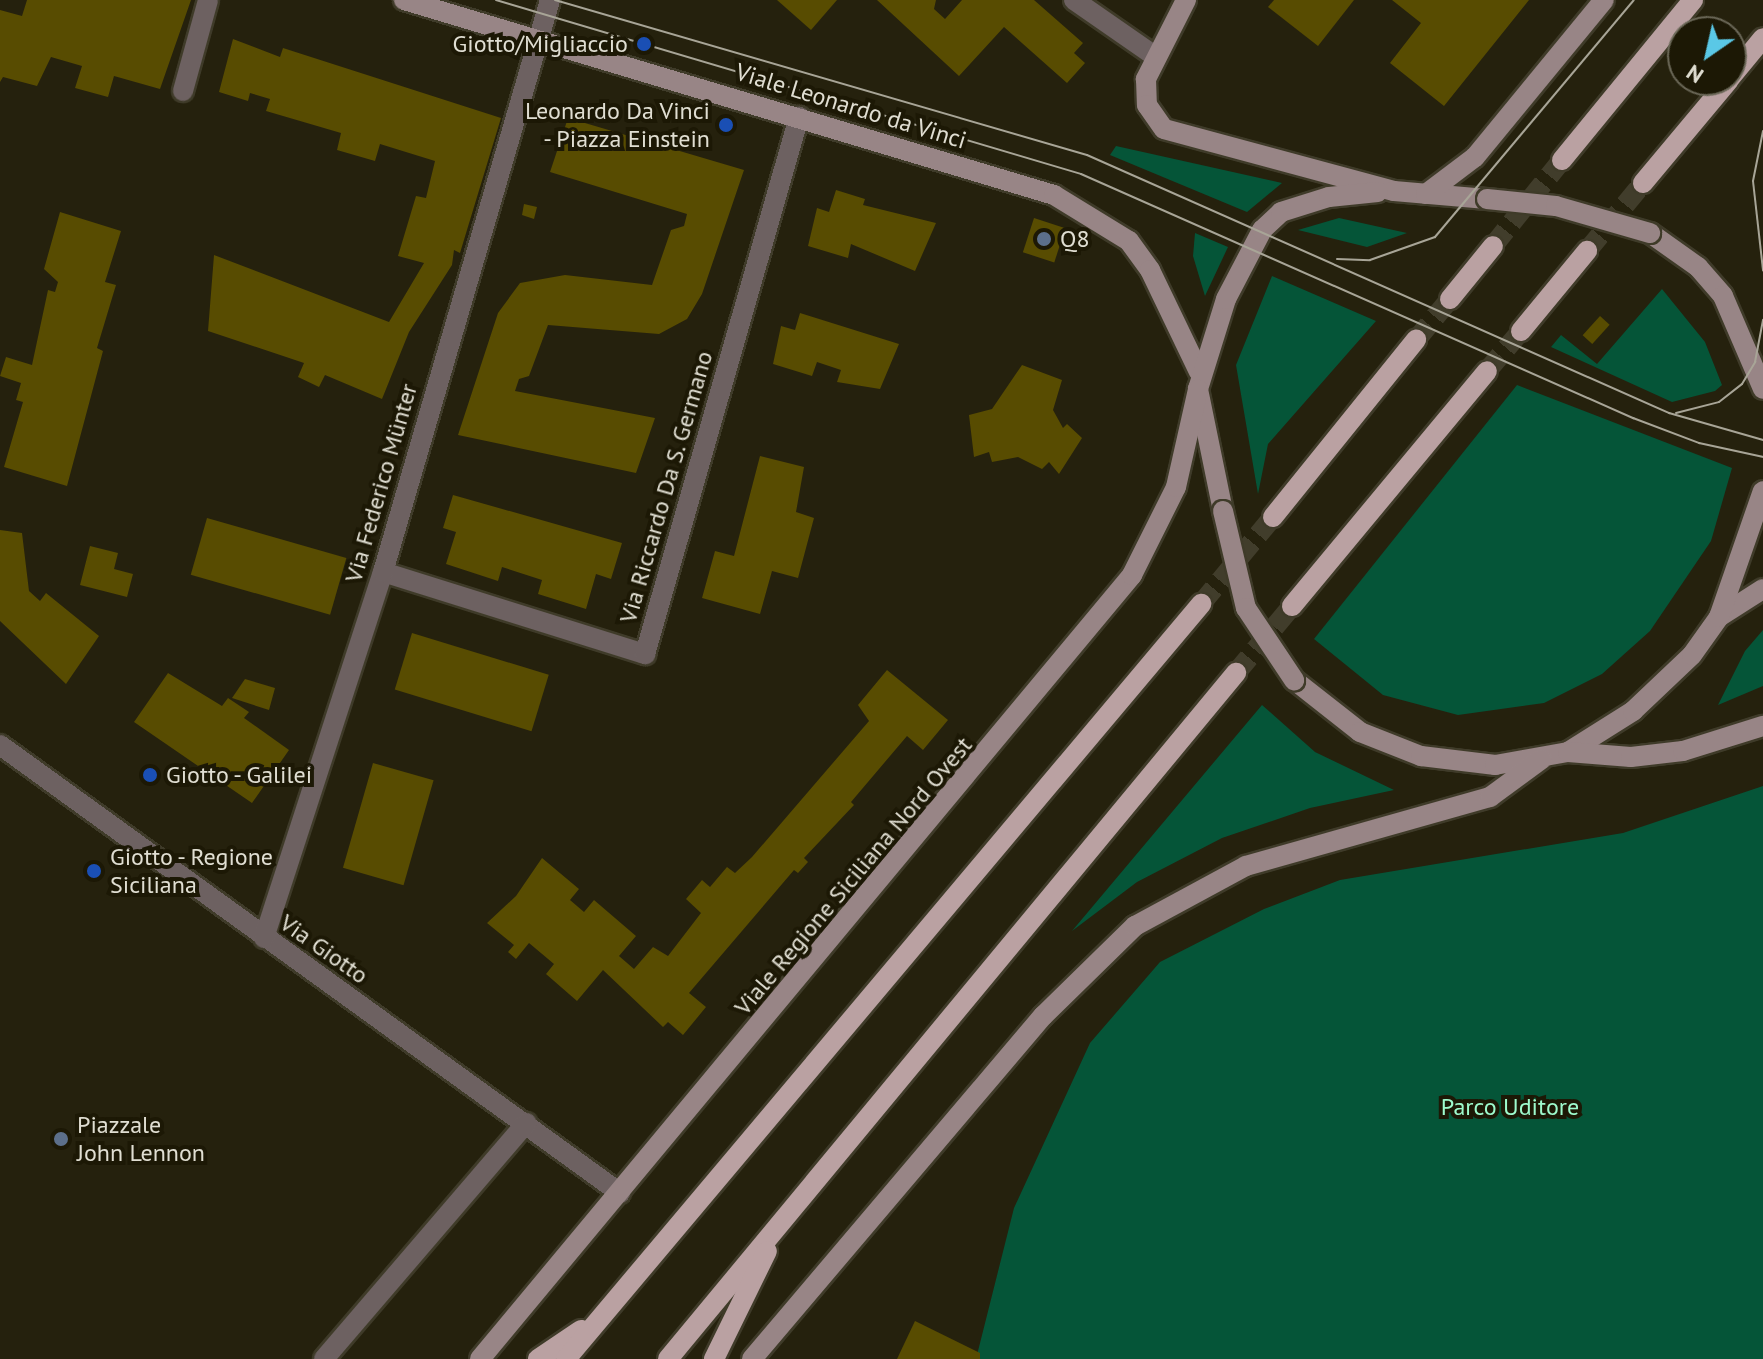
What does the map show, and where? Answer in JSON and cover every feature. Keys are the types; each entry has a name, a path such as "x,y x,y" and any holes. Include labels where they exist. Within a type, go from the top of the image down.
{"main road":[{"path":"1562,160 1693,0"},
{"path":"1747,57 1763,38"},
{"path":"1643,183 1715,96"},
{"path":"1450,299 1493,246"},
{"path":"1521,331 1587,251"},
{"path":"1273,517 1416,340"},
{"path":"1292,606 1487,371"},
{"path":"566,1359 1201,604"},
{"path":"668,1359 1236,673"},
{"path":"714,1359 782,1222"},
{"path":"538,1359 601,1316"}],"street":[{"path":"183,91 208,0"},
{"name":"Viale Leonardo da Vinci","path":"404,0 1054,195 1101,219 1150,270 1198,380 1223,511 1246,608 1294,680 1360,732 1421,756 1495,765 1542,759"},
{"name":"Via Federico Münter","path":"264,938 383,572 550,0"},
{"path":"1074,0 1156,57"},
{"path":"1186,0 1146,79 1154,118 1177,137 1394,191 1556,206 1650,233 1698,267 1723,296 1756,348 1763,389"},
{"path":"1422,196 1475,157 1604,0"},
{"name":"Via Riccardo Da S. Germano","path":"383,572 645,654 799,117"},
{"name":"Viale Regione Siciliana Nord Ovest","path":"480,1359 1132,575 1176,487 1198,380 1226,299 1272,219 1317,200 1394,191"},
{"path":"752,1359 1052,1006 1135,926 1246,866 1490,797 1542,759 1568,752 1664,686 1719,617 1749,545 1763,491"},
{"path":"1719,617 1763,589"},
{"path":"1568,752 1631,757 1683,751 1763,726"},
{"name":"Via Giotto","path":"0,745 620,1193"},
{"path":"324,1359 526,1123"}],"green space":[{"path":"1116,146 1282,183 1247,212 1110,155"},
{"path":"1339,218 1407,233 1367,247 1298,230"},
{"path":"1195,233 1228,247 1205,296 1193,256"},
{"path":"1272,276 1376,321 1268,444 1258,494 1236,365"},
{"path":"1662,289 1705,342 1722,385 1715,391 1672,402 1551,347 1561,335 1597,364"},
{"path":"1517,385 1732,468 1711,541 1650,631 1602,674 1544,703 1458,715 1383,695 1314,639"},
{"path":"1763,630 1763,686 1718,705 1745,651"},
{"path":"1262,705 1315,752 1394,790 1310,808 1222,838 1137,882 1072,931"},
{"name":"Parco Uditore","path":"1763,786 1763,1359 976,1359 1014,1208 1090,1043 1160,962 1264,909 1340,880 1623,833"}],"building":[{"path":"27,0 191,0 160,89 114,76 108,97 75,88 82,66 51,57 37,86 3,77 0,82 0,10 22,16"},
{"path":"777,0 837,0 811,30"},
{"path":"877,0 936,0 934,9 945,19 962,0 1034,0 1083,43 1074,53 1085,63 1067,83 1004,27 959,76"},
{"path":"1274,0 1354,0 1318,46 1268,7"},
{"path":"1392,0 1529,0 1444,106 1390,63 1421,23"},
{"path":"233,39 280,57 283,48 501,118 460,253 454,250 452,265 409,332 382,399 325,375 319,387 298,377 304,363 208,331 214,255 389,322 424,263 398,256 416,196 426,198 435,161 380,144 375,161 337,150 341,133 266,111 270,99 250,93 248,101 219,92"},
{"path":"568,118 744,170 702,294 687,319 659,334 548,325 529,376 519,379 515,391 655,418 636,473 458,435 498,313 520,283 565,275 652,285 671,230 684,226 687,214 550,172"},
{"path":"836,190 865,199 863,205 936,223 915,271 851,244 848,258 808,246 817,208 829,212"},
{"path":"524,204 537,207 534,219 522,215"},
{"path":"60,212 121,231 105,282 116,285 97,348 103,351 67,486 4,467 23,402 16,400 21,383 0,376 6,357 32,365 48,290 55,292 58,282 44,269"},
{"path":"1034,218 1065,228 1054,262 1023,252"},
{"path":"800,313 899,344 880,389 837,382 841,370 817,362 812,376 773,364 781,326 795,330"},
{"path":"1600,316 1610,325 1592,344 1583,335"},
{"path":"1022,365 1062,380 1053,410 1063,428 1067,424 1082,438 1059,474 1049,462 1042,469 1018,457 992,462 989,452 974,457 969,415 992,409"},
{"path":"760,456 804,467 796,512 814,518 798,578 772,571 760,614 702,598 715,551 734,556"},
{"path":"453,495 622,543 611,579 596,574 586,609 538,594 542,580 502,567 498,581 446,564 456,532 443,528"},
{"path":"207,518 346,558 330,615 191,575"},
{"path":"0,530 22,533 29,591 40,601 46,593 99,636 66,684 0,621"},
{"path":"90,546 118,553 114,569 133,574 127,597 80,585"},
{"path":"412,633 549,675 532,731 395,689"},
{"path":"887,670 948,720 923,750 907,736 851,802 854,805 804,858 808,862 798,873 794,870 689,993 706,1007 683,1035 668,1022 663,1027 603,970 577,1001 546,974 554,964 529,943 516,959 508,952 514,945 487,923 516,896 542,858 579,889 570,900 584,912 594,900 636,936 619,956 634,969 653,947 668,956 701,913 686,899 702,880 710,887 727,867 735,873 752,857 869,721 858,705"},
{"path":"168,673 222,706 228,698 249,712 244,718 289,750 252,803 134,722"},
{"path":"245,679 275,688 269,710 232,698"},
{"path":"373,763 434,780 404,885 343,868"},
{"path":"915,1321 980,1353 980,1359 897,1359"}],"tunnel":[{"path":"1493,246 1562,160"},
{"path":"1587,251 1643,183"},
{"path":"1416,340 1450,299"},
{"path":"1487,371 1521,331"},
{"path":"1201,604 1273,517"},
{"path":"1236,673 1292,606"}],"tram line":[{"path":"496,0 1081,174 1633,418 1699,443 1763,457"},
{"path":"555,0 1087,155 1669,413 1763,440"},
{"path":"1337,259 1370,260 1435,237 1634,0"},
{"path":"1763,131 1753,181 1763,270"},
{"path":"1676,413 1719,402 1742,384 1755,362 1763,320"}],"place":[{"name":"Giotto/Migliaccio","path":"644,44"},
{"name":"Leonardo Da Vinci - Piazza Einstein","path":"726,125"},
{"name":"Q8","path":"1044,239"},
{"name":"Giotto - Galilei","path":"150,775"},
{"name":"Giotto - Regione Siciliana","path":"94,871"},
{"name":"Piazzale John Lennon","path":"61,1139"}]}
